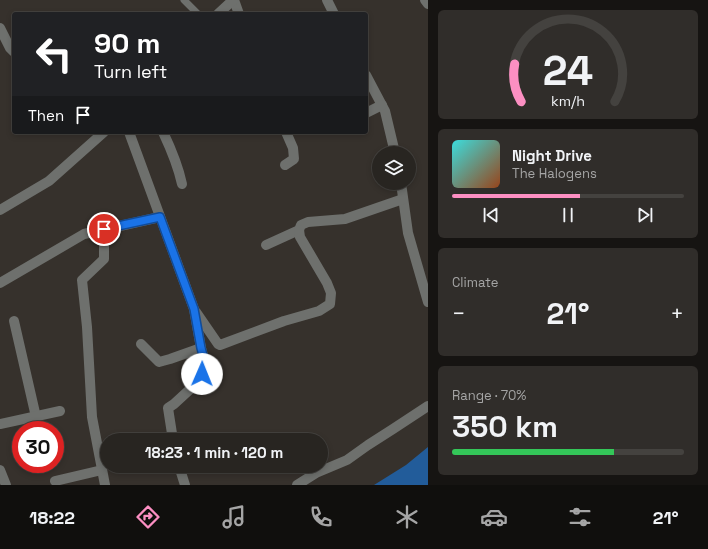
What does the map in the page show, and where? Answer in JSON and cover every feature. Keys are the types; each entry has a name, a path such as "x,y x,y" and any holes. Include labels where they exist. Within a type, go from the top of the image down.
{"street":[{"path":"220,12 234,0 238,12"},
{"path":"327,0 333,12"},
{"path":"425,0 428,4"},
{"path":"0,28 12,50"},
{"path":"368,79 382,105 393,146"},
{"path":"368,112 382,105"},
{"path":"0,210 49,181 102,134"},
{"path":"130,134 194,309 206,366 199,381 168,408 172,433"},
{"path":"164,134 174,154 182,184"},
{"path":"285,165 294,159 293,148 287,134"},
{"path":"402,190 408,233 428,302"},
{"path":"194,309 220,346 284,321 319,311 330,304 331,293 327,283 300,237 299,230 301,225 308,222 345,219 403,199"},
{"path":"0,283 84,234 160,217"},
{"path":"100,459 92,417 87,327 82,280 104,259 104,229"},
{"path":"266,245 299,230"},
{"path":"14,321 36,417"},
{"path":"141,344 159,362 201,348"},
{"path":"297,485 316,473 347,460 428,406"},
{"path":"0,424 60,411"},
{"path":"0,470 6,485"},
{"path":"55,481 100,470"},
{"path":"103,473 105,485"},
{"path":"181,473 185,485"}],"lane":[{"path":"184,0 196,12"}],"water":[{"path":"428,447 428,485 374,485 406,465"}],"route":[{"path":"104,229 160,217 194,309 206,366 202,374"}]}
